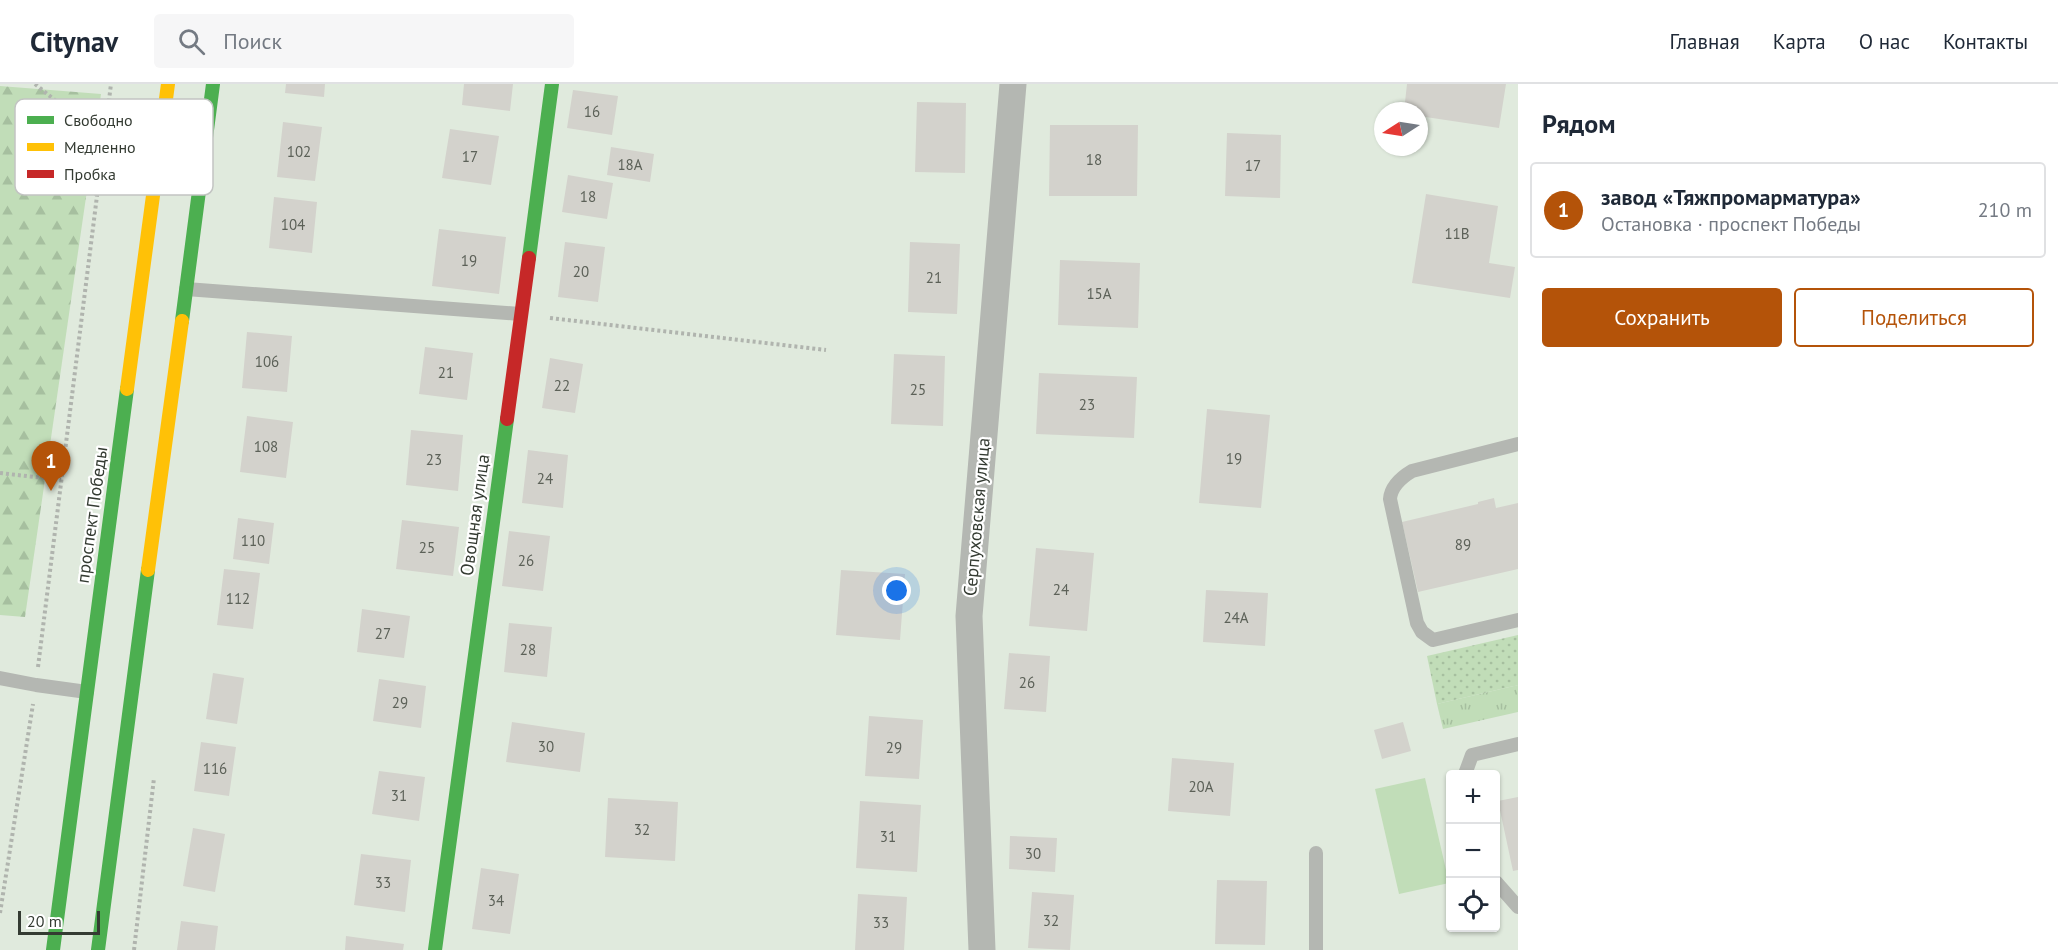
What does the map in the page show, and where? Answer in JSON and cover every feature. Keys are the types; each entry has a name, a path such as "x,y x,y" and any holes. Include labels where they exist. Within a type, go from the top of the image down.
{"main road":[{"name":"проспект Победы","path":"166,99 168,84"},
{"path":"211,99 213,84"},
{"name":"Овощная улица","path":"435,950 552,84"},
{"name":"проспект Победы","path":"53,950 153,195"},
{"path":"98,950 198,195"}],"street":[{"name":"Серпуховская улица","path":"982,950 969,616 1013,84"}],"lane":[{"path":"186,289 520,314"},
{"path":"1518,444 1412,471 1403,477 1389,499 1417,623 1422,632 1433,640 1518,620"},
{"path":"0,678 87,692"},
{"path":"1466,770 1472,755 1518,744"},
{"path":"1316,853 1316,950"},
{"path":"1500,887 1518,907"}],"path":[{"path":"35,84 54,99"},
{"path":"109,99 111,84"},
{"path":"0,913 36,685 96,197"},
{"path":"520,314 826,350"},
{"path":"0,473 61,480"}],"green space":[{"path":"0,86 101,94 100,99 15,99 15,195 86,195 25,617 0,615"},
{"path":"1518,635 1518,685 1437,704 1427,656"},
{"path":"1518,685 1518,712 1443,729 1437,704"},
{"path":"1425,778 1446,870 1446,884 1399,894 1375,789"}],"building":[{"path":"286,84 325,84 324,97 285,93"},
{"path":"464,84 513,84 510,111 462,105"},
{"path":"1407,84 1506,84 1499,128 1428,117 1428,102 1405,102"},
{"path":"573,90 618,96 612,135 567,128"},
{"path":"917,102 966,103 965,173 915,172"},
{"path":"283,122 322,127 315,181 277,177"},
{"path":"1050,125 1138,125 1137,196 1049,196"},
{"path":"450,129 499,136 491,185 442,178"},
{"path":"1227,133 1281,135 1280,198 1225,196"},
{"path":"611,147 654,154 650,182 607,175"},
{"path":"568,175 613,183 607,219 562,212"},
{"path":"1426,194 1498,206 1489,263 1515,267 1510,298 1412,283"},
{"path":"274,197 317,202 312,253 269,248"},
{"path":"439,229 506,237 499,294 432,286"},
{"path":"565,242 605,247 598,302 558,297"},
{"path":"910,242 960,244 957,314 908,312"},
{"path":"1060,260 1140,263 1138,328 1058,325"},
{"path":"247,332 292,336 287,392 242,388"},
{"path":"425,347 473,353 467,400 419,394"},
{"path":"894,354 945,356 943,426 891,424"},
{"path":"550,358 583,364 575,413 542,408"},
{"path":"1039,373 1137,377 1134,438 1036,434"},
{"path":"1207,409 1270,415 1261,508 1199,503"},
{"path":"247,416 293,422 286,478 240,472"},
{"path":"411,430 463,435 458,491 406,485"},
{"path":"528,450 568,455 563,508 522,503"},
{"path":"1494,498 1496,508 1518,503 1518,569 1418,592 1402,522"},
{"path":"238,518 274,523 269,564 233,559"},
{"path":"402,520 459,527 453,576 396,569"},
{"path":"509,531 550,536 543,591 502,586"},
{"path":"1036,548 1094,553 1087,631 1029,626"},
{"path":"224,569 260,573 253,629 217,625"},
{"path":"841,570 905,574 900,640 836,635"},
{"path":"1206,590 1268,593 1265,646 1203,642"},
{"path":"362,609 410,616 404,658 357,652"},
{"path":"509,623 552,627 547,677 504,672"},
{"path":"1009,653 1050,656 1046,712 1004,709"},
{"path":"213,673 244,678 237,724 206,719"},
{"path":"379,679 426,686 421,728 373,721"},
{"path":"869,716 923,720 919,779 865,776"},
{"path":"512,722 585,733 580,772 506,762"},
{"path":"1403,722 1411,751 1382,759 1374,730"},
{"path":"201,742 236,747 229,796 194,791"},
{"path":"1172,758 1234,763 1230,816 1168,811"},
{"path":"379,771 425,777 419,821 372,814"},
{"path":"1518,797 1518,870 1513,871 1500,801"},
{"path":"608,798 678,802 675,861 605,857"},
{"path":"860,801 921,805 917,872 856,868"},
{"path":"193,828 225,834 215,892 183,886"},
{"path":"1010,836 1057,838 1055,872 1009,869"},
{"path":"361,854 411,860 405,912 354,905"},
{"path":"481,868 519,874 510,934 472,929"},
{"path":"1217,880 1267,881 1265,945 1215,944"},
{"path":"1032,892 1074,895 1070,950 1028,948"},
{"path":"858,894 907,897 904,950 855,950"},
{"path":"181,921 218,926 215,950 177,950"},
{"path":"346,936 404,944 403,950 345,950"}],"traffic: fast":[{"path":"211,99 213,84"},
{"path":"529,258 552,84"},
{"path":"182,321 198,195"},
{"path":"53,950 127,389"},
{"path":"435,950 507,419"},
{"path":"98,950 148,570"}],"traffic: slow":[{"path":"166,99 168,84"},
{"path":"127,389 153,195"},
{"path":"148,570 182,321"}],"traffic: jam":[{"path":"507,419 529,258"}],"place":[{"name":"завод «Тяжпромарматура»","path":"51,491"}]}
